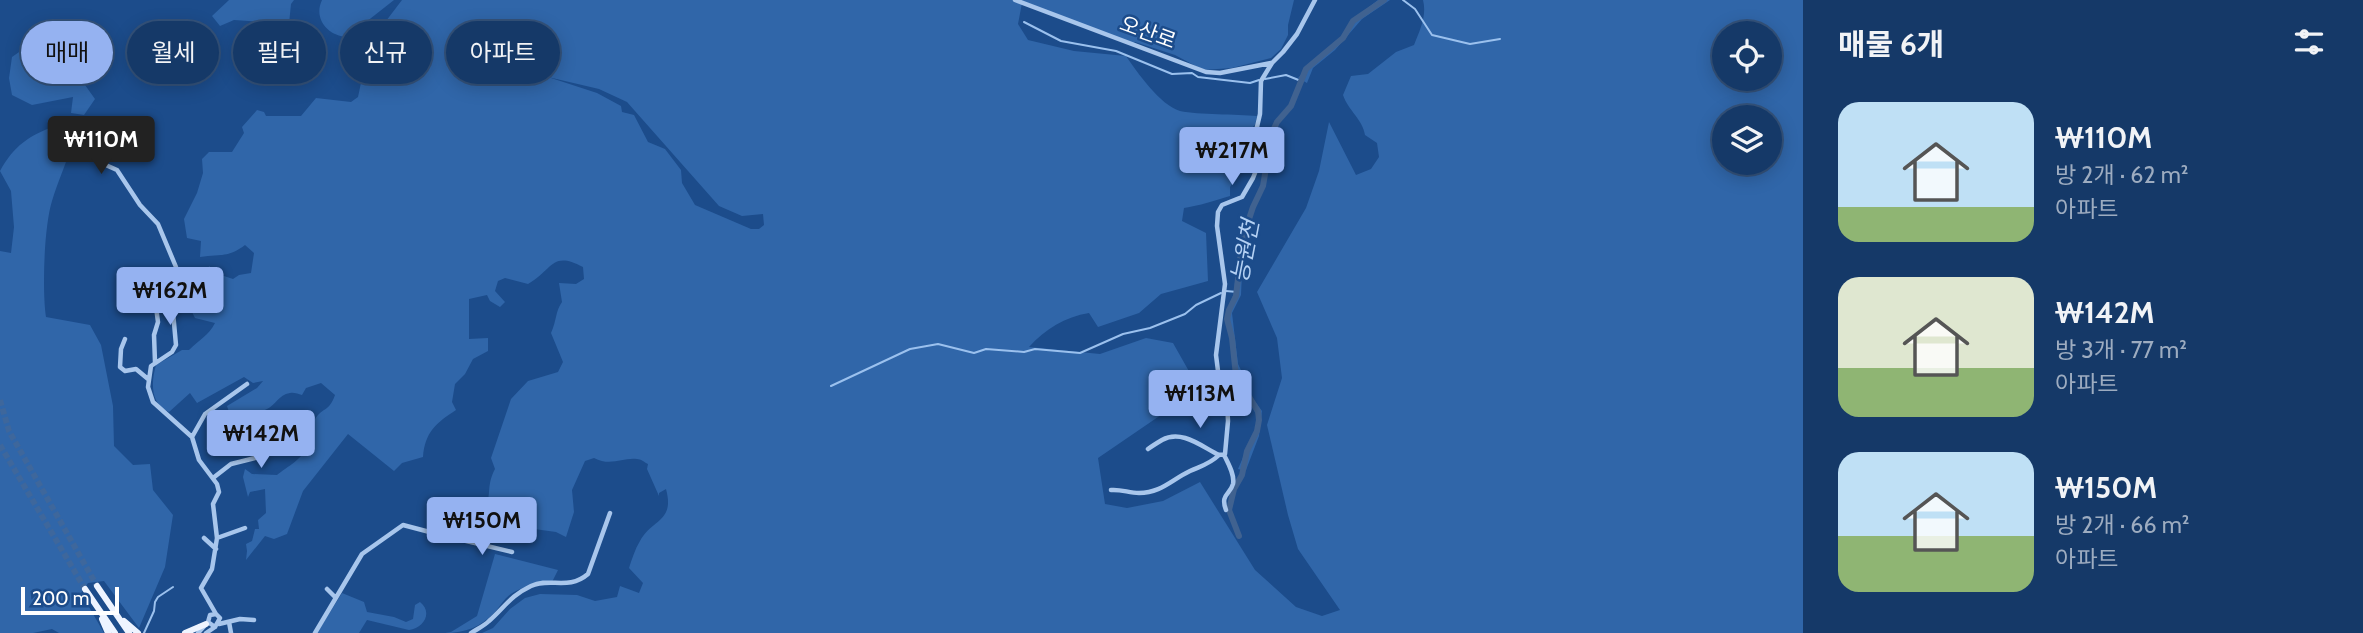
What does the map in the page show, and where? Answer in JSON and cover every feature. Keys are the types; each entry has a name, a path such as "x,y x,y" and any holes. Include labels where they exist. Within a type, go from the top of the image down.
{"main road":[{"path":"97,586 129,633"},
{"path":"85,589 115,633"},
{"path":"96,605 107,633"},
{"path":"111,607 138,633"},
{"path":"185,633 207,623"}],"street":[{"name":"오산로","path":"1015,0 1206,72 1220,73 1272,63"},
{"path":"1226,510 1226,493 1233,485 1233,479 1222,455 1228,408 1219,379 1216,355 1225,284 1217,218 1222,205 1242,197 1257,169 1253,144 1260,114 1262,79 1297,34 1315,0"},
{"path":"81,138 85,148 99,162 117,170 140,205 161,229 176,268 172,301 176,345 172,352 151,366 148,387 153,402 192,437 199,460 213,478 219,492 213,504 217,538 212,569 201,588 220,618 217,625"},
{"path":"154,292 158,321 154,335 155,363"},
{"path":"125,339 121,349 120,367 125,371 136,369 149,380"},
{"path":"192,437 205,415 247,384"},
{"path":"213,478 231,464 255,458 276,437 295,434"},
{"path":"1147,449 1163,439 1174,437 1190,440 1222,455"},
{"path":"1111,490 1136,493 1159,490 1188,472 1211,464 1222,455"},
{"path":"471,633 488,623 508,600 534,584 566,585 588,574 610,513"},
{"path":"315,633 362,554 399,527 410,526 441,535"},
{"path":"217,538 245,528"},
{"path":"204,538 215,549"},
{"path":"458,539 512,552"},
{"path":"327,589 335,597"},
{"path":"198,633 210,615 216,614"},
{"path":"206,633 217,625 240,619 254,620"},
{"path":"229,622 231,633"},
{"path":"207,623 217,625"}],"shaded area":[{"path":"229,0 294,0 289,21 234,20 220,26 219,21 212,16"},
{"path":"322,0 394,0 367,21 340,21 340,36 326,28 326,21 322,21 319,14"},
{"path":"402,0 1294,0 1288,35 1281,49 1271,58 1232,68 1203,70 1175,55 1135,42 1132,44 1022,3 1018,24 1028,40 1074,51 1126,56 1157,95 1172,108 1180,111 1257,116 1255,125 1238,141 1219,135 1201,144 1192,154 1194,158 1232,174 1240,173 1230,187 1230,196 1184,208 1182,221 1206,233 1208,281 1161,294 1139,313 1098,327 1089,313 1072,317 1049,329 1029,347 1100,354 1146,338 1173,343 1199,389 1098,458 1105,504 1127,508 1163,501 1200,482 1255,570 1296,607 1322,616 1340,610 1298,549 1288,515 1267,425 1282,378 1277,338 1257,292 1306,208 1319,171 1329,122 1356,175 1371,169 1379,157 1377,143 1365,135 1343,95 1351,76 1368,74 1396,52 1414,45 1421,28 1423,0 1803,0 1803,633 482,633 493,628 510,609 525,598 540,594 577,595 595,601 617,597 620,586 639,593 643,583 629,568 631,561 640,541 661,519 667,508 666,489 659,493 659,496 647,469 648,464 638,459 606,462 594,458 585,461 572,490 574,512 566,537 556,532 527,528 485,510 495,469 491,458 511,399 528,381 558,372 563,362 551,333 562,302 559,283 576,284 584,279 583,267 564,261 553,264 528,284 505,278 498,281 495,291 505,302 500,307 490,301 487,295 469,299 469,339 488,338 488,351 473,359 465,374 455,384 452,402 456,410 433,429 426,441 423,457 402,463 394,471 348,434 303,491 287,534 274,539 265,536 246,560 246,544 252,541 255,529 259,529 258,520 266,513 265,489 250,492 248,497 243,477 245,469 252,474 277,475 295,462 306,450 312,423 335,395 321,383 306,388 302,395 286,394 261,412 230,420 219,427 214,425 219,416 224,417 229,412 227,406 257,388 263,381 253,383 244,377 197,403 190,393 169,412 158,404 153,385 156,365 182,350 189,350 215,323 195,318 190,308 192,286 208,273 209,266 218,274 233,279 251,273 254,253 245,245 228,254 200,257 201,241 187,238 184,219 203,173 202,159 209,152 232,152 244,133 242,127 257,110 264,112 266,116 301,116 316,98 351,102 358,97 361,84 432,84 432,21 386,21","holes":["446,21 560,21 560,80 599,89 627,102 719,206 742,216 763,214 764,225 759,229 751,229 695,205 682,183 681,170 665,149 648,142 634,115 622,112 621,106 597,93 560,81 560,84 446,84"]},
{"path":"1378,0 1382,0 1353,20 1343,39 1353,21 1390,0 1362,19 1335,50 1313,68 1307,83 1298,78 1319,55 1342,38 1352,20"},
{"path":"21,51 21,84 84,84 95,99 84,115 71,113 73,97 32,105 12,95 9,78 12,57"},
{"path":"55,126 67,128 74,138 49,212 44,258 46,317 90,325 101,345 113,406 114,446 133,465 150,464 153,490 173,515 165,567 139,628 104,581 88,583 81,593 104,633 59,633 52,629 33,633 0,633 0,251 11,253 14,227 11,191 0,171 23,143"},
{"path":"1249,215 1252,216 1243,249 1241,295 1232,313 1241,370 1236,370 1226,320 1228,308 1234,293 1237,292 1234,291 1239,245"},
{"path":"1237,373 1262,411 1259,436 1246,470 1243,470 1243,467 1242,470 1238,469 1256,427 1256,414 1243,398 1236,377 1249,395"},
{"path":"495,554 558,570 552,582 528,586 511,594 490,617 478,625 459,632 445,633 477,616"},
{"path":"342,593 364,602 367,612 406,622 413,619 415,605 420,602 426,610 425,619 419,626 409,630 367,620 359,633 317,633"}],"waterway":[{"name":"능원천","path":"1239,536 1229,510 1259,420 1258,411 1236,376 1227,319 1236,296 1246,228 1263,186 1272,133 1277,122 1291,106 1306,69 1343,38 1353,21 1384,0"},
{"path":"1403,0 1415,9 1432,35 1470,44 1500,39"},
{"path":"1024,22 1061,41 1116,51 1172,74 1192,73 1198,77 1250,83 1259,80"},
{"path":"1265,79 1286,75 1301,81"},
{"path":"1226,291 1237,292"},
{"path":"831,386 910,349 938,344 974,353 986,349 1080,353 1123,334 1150,328 1185,314 1196,305 1221,293"},
{"path":"144,633 158,597 173,587"}],"tunnel":[{"path":"0,400 9,431 97,586"},
{"path":"0,445 85,589"}]}
